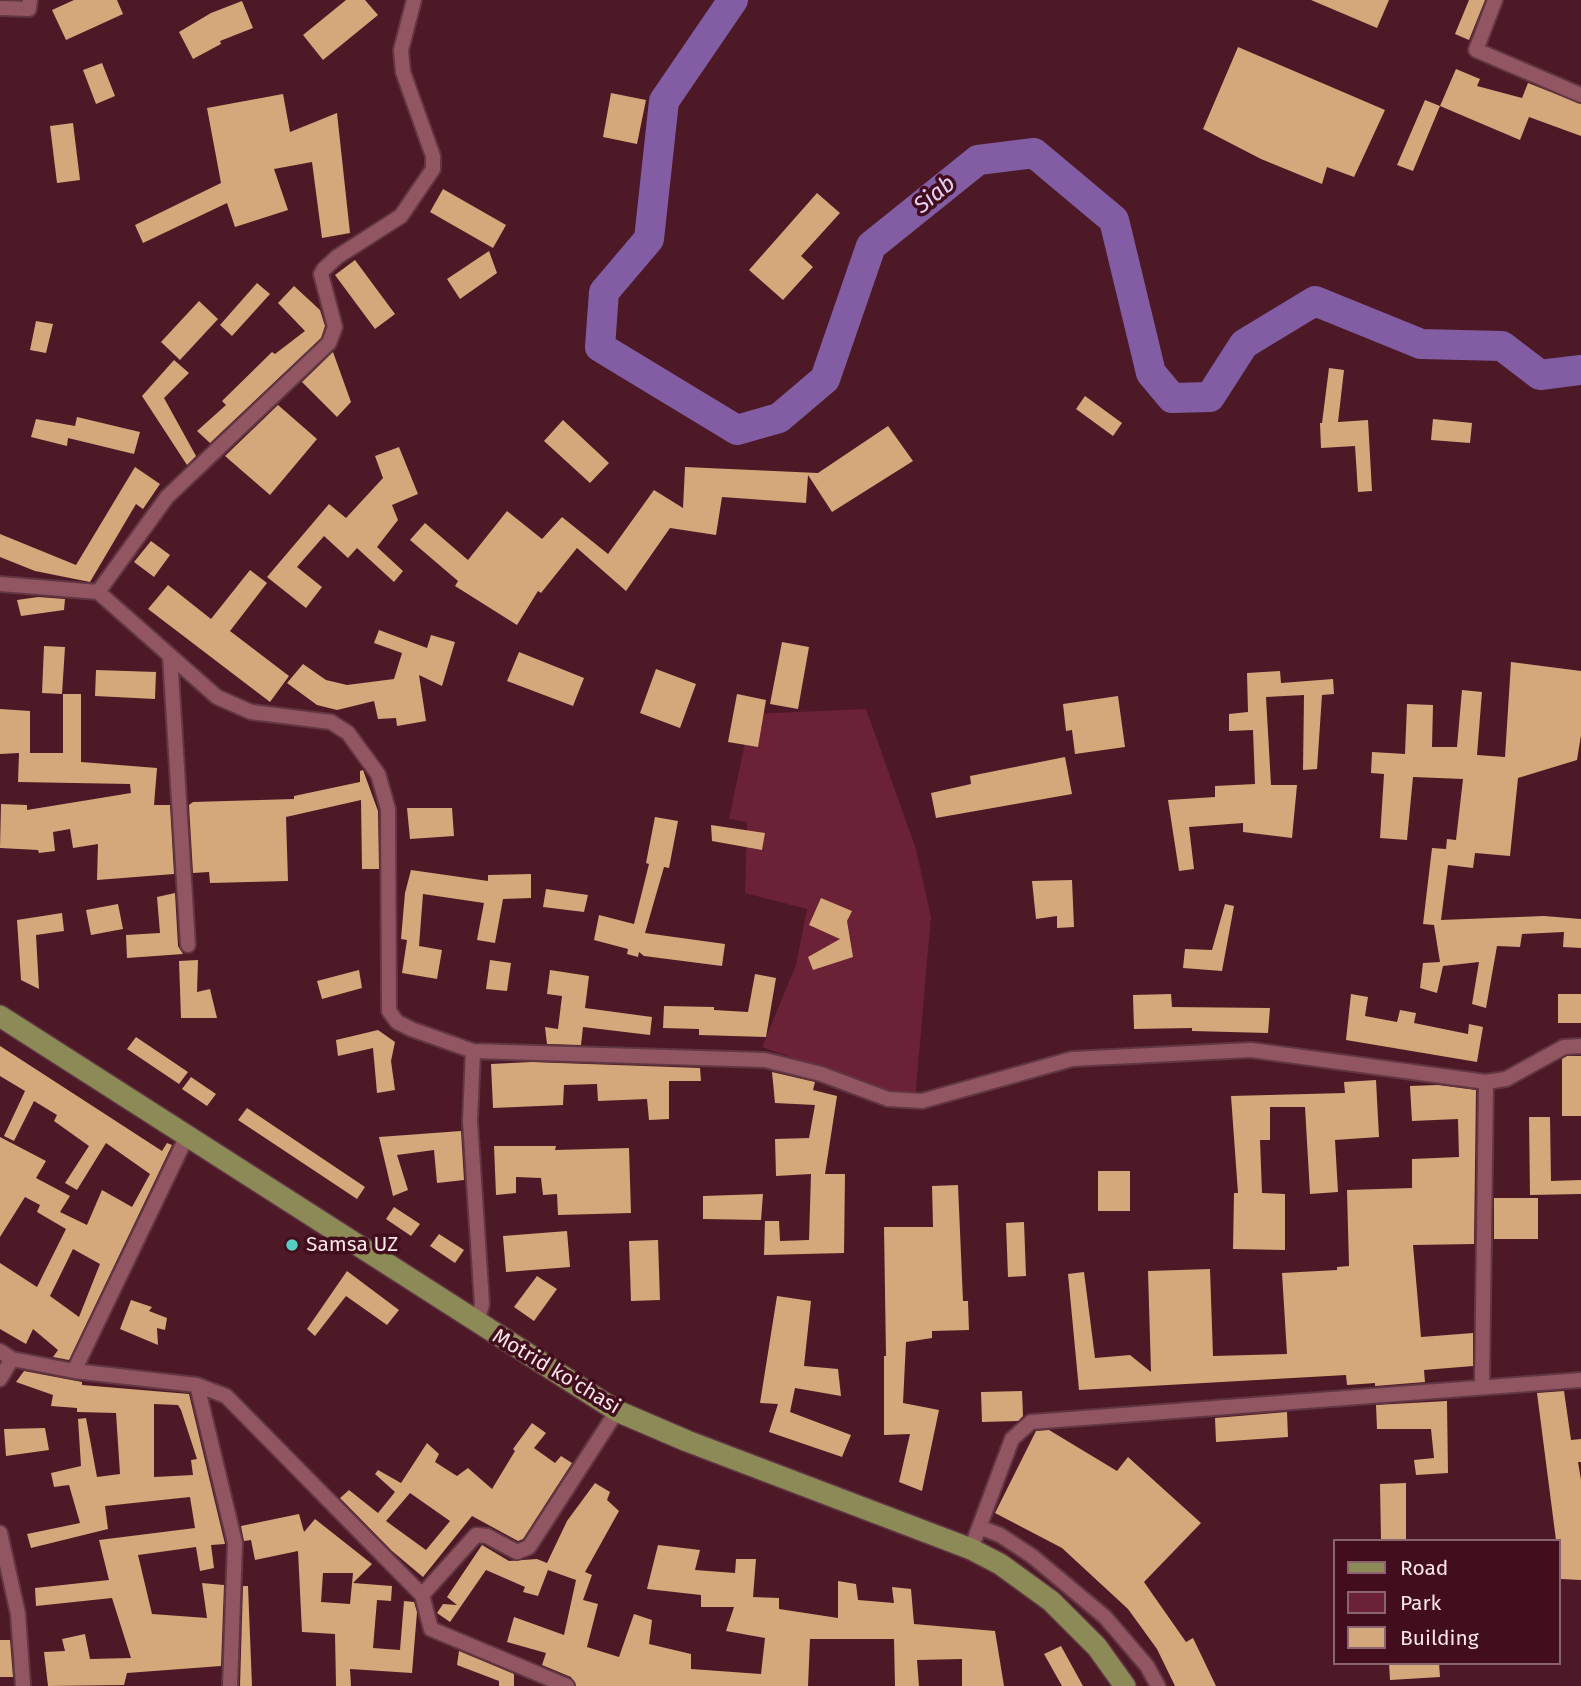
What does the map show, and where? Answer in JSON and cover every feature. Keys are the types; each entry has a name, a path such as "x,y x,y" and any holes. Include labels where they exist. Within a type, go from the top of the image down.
{"main road":[{"name":"Motrid ko'chasi","path":"0,1016 188,1134 477,1324 617,1411 687,1441 971,1549 1000,1564 1051,1601 1097,1647 1125,1686"}],"street":[{"path":"0,8 29,9 30,0"},
{"path":"98,592 167,497 329,343 335,327 321,274 337,257 401,216 433,169 433,156 403,72 401,50 414,0"},
{"path":"1495,0 1476,50 1581,95"},
{"path":"0,584 18,583 98,592 217,697 251,712 331,722 348,733 378,774 388,809 388,1011 397,1022 411,1030 473,1051 765,1060 821,1074 888,1099 922,1101 1072,1059 1251,1050 1486,1082 1506,1079 1564,1047 1581,1046"},
{"path":"170,656 188,946"},
{"path":"473,1051 470,1121 482,1304 477,1324"},
{"path":"1482,1386 1486,1082"},
{"path":"74,1371 188,1134"},
{"path":"0,1379 6,1355 74,1371 197,1385 226,1396 422,1595 431,1629 567,1686"},
{"path":"971,1549 1012,1439 1031,1422 1581,1380"},
{"path":"197,1385 235,1543 230,1686"},
{"path":"422,1595 476,1535 487,1536 517,1552 529,1547 617,1411"},
{"path":"979,1527 1000,1535 1032,1556 1105,1617 1129,1643 1158,1686"},
{"path":"0,1533 18,1614 23,1686"}],"green space":[{"path":"866,709 916,849 931,917 915,1100 762,1047 796,965 807,909 745,893 747,822 729,819 751,714"}],"building":[{"path":"74,0 117,0 123,14 66,40 52,10"},
{"path":"346,0 365,0 378,15 323,60 303,35"},
{"path":"1311,0 1389,0 1377,28"},
{"path":"1469,0 1485,0 1469,40 1455,34"},
{"path":"242,1 253,28 220,41 221,44 193,59 179,32 211,13"},
{"path":"1238,47 1385,110 1354,177 1327,167 1322,184 1261,159 1203,129"},
{"path":"102,63 115,96 96,104 83,70"},
{"path":"1456,69 1480,79 1477,86 1522,98 1528,83 1581,104 1581,136 1529,117 1520,140 1440,106"},
{"path":"611,93 646,100 637,144 603,137"},
{"path":"283,94 290,132 337,113 350,233 322,238 312,162 274,169 288,210 235,227 227,203 143,243 135,225 221,183 207,108"},
{"path":"1425,100 1440,106 1413,171 1397,165"},
{"path":"73,123 80,180 57,183 50,126"},
{"path":"443,189 506,225 493,248 430,212"},
{"path":"817,193 840,213 801,256 813,267 783,300 749,270"},
{"path":"489,251 497,273 460,299 447,279"},
{"path":"355,260 395,314 375,329 335,275"},
{"path":"257,283 270,294 232,336 220,325"},
{"path":"294,286 320,310 325,326 321,338 210,443 197,431 226,405 222,401 272,352 275,354 305,331 278,303"},
{"path":"199,301 218,319 180,360 161,342"},
{"path":"36,321 53,324 46,353 30,350"},
{"path":"333,352 351,402 337,417 302,382"},
{"path":"174,360 189,373 164,398 196,456 187,465 142,396"},
{"path":"1329,368 1344,370 1338,422 1368,420 1372,491 1358,492 1355,446 1321,448 1320,423"},
{"path":"1085,396 1122,423 1113,436 1076,409"},
{"path":"278,405 317,439 270,495 225,456"},
{"path":"77,417 140,432 134,454 68,438 67,446 31,437 36,419 75,426"},
{"path":"1433,419 1472,423 1470,443 1431,440"},
{"path":"563,420 609,463 590,483 544,441"},
{"path":"888,426 913,461 832,512 808,475 806,503 722,497 716,535 670,528 626,591 577,548 541,593 538,591 517,625 455,586 458,581 410,540 425,523 468,560 507,511 542,539 562,517 608,554 654,490 683,508 685,467 818,473"},
{"path":"399,447 418,494 392,505 398,520 377,547 403,571 394,582 357,548 348,558 324,536 297,567 322,587 306,608 267,577 329,504 346,518 383,478 375,456"},
{"path":"135,467 160,484 143,509 136,504 90,582 35,571 0,557 0,534 76,565"},
{"path":"151,541 170,555 154,577 134,562"},
{"path":"250,570 267,583 230,631 289,676 270,702 148,609 168,585 211,619"},
{"path":"38,597 65,599 64,610 21,616 17,600"},
{"path":"379,630 427,648 431,635 455,642 442,686 419,675 426,721 397,726 396,718 378,719 374,701 337,710 317,705 287,683 303,664 326,680 347,685 394,679 402,653 374,643"},
{"path":"782,642 809,647 798,709 770,704"},
{"path":"44,646 65,647 62,694 42,693"},
{"path":"519,652 584,678 573,706 507,681"},
{"path":"1511,662 1581,671 1581,735 1577,760 1518,778 1510,856 1475,853 1473,868 1448,865 1441,920 1544,916 1581,919 1581,948 1563,947 1564,932 1522,934 1520,947 1497,946 1486,1008 1472,1004 1479,962 1443,966 1437,993 1420,988 1423,963 1440,962 1434,925 1423,924 1432,848 1446,849 1447,839 1456,840 1463,779 1413,777 1407,840 1380,838 1384,774 1371,773 1372,752 1405,754 1407,704 1433,705 1432,747 1457,747 1462,690 1482,692 1477,755 1505,757"},
{"path":"656,669 696,684 680,728 640,713"},
{"path":"96,670 156,672 155,699 95,696"},
{"path":"1280,671 1281,683 1333,679 1334,694 1322,695 1317,769 1303,770 1304,695 1266,697 1271,785 1297,785 1292,838 1243,832 1243,823 1189,827 1194,869 1179,871 1168,800 1215,797 1215,786 1255,784 1253,730 1229,731 1229,714 1248,712 1247,673"},
{"path":"63,694 81,694 81,762 157,768 154,805 170,805 174,874 97,880 98,844 73,848 70,829 53,832 55,851 39,853 38,850 0,848 1,804 27,805 27,810 131,793 130,784 18,782 19,753 0,754 0,709 30,711 30,753 63,753"},
{"path":"737,694 766,700 758,747 728,742"},
{"path":"1118,696 1125,747 1075,754 1072,730 1066,731 1063,704"},
{"path":"1065,757 1072,794 936,818 931,793 971,784 970,776"},
{"path":"363,770 378,811 379,869 362,869 361,800 286,817 288,881 210,883 209,872 193,873 189,805 193,802 294,799 294,796 360,782 360,771"},
{"path":"407,808 452,808 454,836 410,839"},
{"path":"655,817 678,821 669,868 664,867 645,933 725,944 722,966 644,956 639,952 638,957 627,954 628,949 594,940 599,915 634,924 649,864 646,863"},
{"path":"711,825 765,833 762,850 712,841"},
{"path":"411,870 488,881 488,875 531,874 531,898 503,899 495,943 477,940 484,903 423,894 419,946 442,950 437,979 402,973 407,940 401,939 405,893"},
{"path":"1072,880 1074,927 1057,928 1057,916 1036,919 1032,881"},
{"path":"546,889 588,895 584,912 543,907"},
{"path":"175,893 178,946 183,954 127,958 126,935 160,933 157,897"},
{"path":"821,898 852,911 847,921 853,957 813,970 808,957 840,939 809,925"},
{"path":"118,904 123,929 91,935 86,910"},
{"path":"1225,904 1234,906 1222,971 1183,968 1185,949 1212,950"},
{"path":"62,913 64,931 36,935 39,989 21,980 17,920"},
{"path":"198,960 197,992 210,989 217,1018 181,1018 179,961"},
{"path":"490,960 511,963 507,991 486,989"},
{"path":"359,970 362,988 322,999 317,981"},
{"path":"550,970 589,976 585,1008 652,1017 650,1035 583,1027 581,1045 547,1044 545,1027 558,1029 562,996 547,994"},
{"path":"755,974 776,978 766,1037 699,1035 699,1029 663,1028 664,1006 714,1007 714,1010 748,1012"},
{"path":"1171,994 1172,1007 1270,1008 1268,1033 1192,1031 1192,1028 1134,1029 1133,995"},
{"path":"1351,994 1368,997 1365,1016 1397,1022 1400,1010 1416,1013 1414,1023 1468,1034 1469,1024 1483,1027 1477,1062 1346,1040"},
{"path":"1558,994 1581,994 1581,1023 1558,1023"},
{"path":"378,1030 395,1042 391,1061 395,1090 377,1093 373,1048 338,1056 336,1040"},
{"path":"136,1037 188,1072 179,1084 127,1049"},
{"path":"0,1046 162,1151 167,1143 172,1145 69,1360 53,1357 58,1350 33,1329 26,1344 0,1329 0,1263 37,1287 66,1229 37,1212 40,1205 25,1197 0,1237 0,1137 46,1161 36,1178 70,1196 60,1212 87,1225 102,1190 132,1207 150,1174 106,1143 77,1190 65,1183 89,1146 54,1121 57,1115 34,1101 14,1141 4,1136 25,1091 0,1076","holes":["73,1249 100,1264 79,1317 50,1296"]},
{"path":"1567,1056 1581,1056 1581,1116 1562,1116 1562,1059"},
{"path":"532,1062 700,1068 701,1081 669,1081 669,1119 649,1120 647,1099 598,1101 597,1084 564,1085 563,1105 493,1108 491,1064"},
{"path":"772,1072 815,1082 813,1090 837,1096 825,1174 845,1174 844,1253 764,1255 765,1221 779,1221 780,1241 809,1240 811,1174 776,1176 775,1139 809,1138 815,1105 775,1103"},
{"path":"191,1077 216,1094 207,1106 182,1089"},
{"path":"1376,1080 1379,1137 1335,1140 1338,1192 1310,1194 1305,1107 1270,1107 1270,1140 1260,1140 1262,1193 1285,1194 1285,1250 1233,1249 1234,1193 1238,1193 1231,1096 1345,1093 1344,1082"},
{"path":"1438,1085 1476,1090 1474,1244 1413,1245 1421,1337 1473,1333 1473,1366 1424,1370 1425,1382 1375,1386 1375,1383 1347,1385 1346,1375 1079,1390 1068,1274 1084,1272 1095,1358 1130,1355 1151,1372 1148,1271 1210,1269 1213,1356 1287,1354 1282,1273 1337,1270 1337,1267 1349,1266 1347,1190 1412,1188 1412,1159 1459,1157 1458,1119 1412,1121 1410,1086"},
{"path":"247,1108 365,1187 357,1199 238,1120"},
{"path":"1529,1117 1550,1117 1551,1181 1581,1180 1581,1194 1530,1195"},
{"path":"461,1131 464,1180 437,1183 434,1150 397,1155 408,1190 393,1196 379,1137"},
{"path":"494,1146 556,1146 555,1150 629,1148 631,1213 558,1215 557,1194 543,1195 541,1178 516,1177 516,1193 496,1195"},
{"path":"1098,1171 1130,1171 1130,1211 1098,1211"},
{"path":"958,1185 963,1301 968,1301 969,1330 932,1331 932,1338 906,1342 903,1403 939,1410 922,1491 899,1482 910,1434 884,1435 884,1227 933,1227 932,1186"},
{"path":"763,1194 761,1220 703,1219 703,1196"},
{"path":"1494,1198 1538,1198 1538,1239 1494,1239"},
{"path":"394,1207 420,1224 411,1236 386,1219"},
{"path":"1024,1222 1026,1276 1008,1277 1006,1223"},
{"path":"567,1231 570,1267 506,1272 503,1236"},
{"path":"439,1234 464,1250 455,1263 430,1246"},
{"path":"658,1240 660,1300 631,1301 629,1241"},
{"path":"347,1271 399,1310 387,1325 346,1296 315,1336 307,1329"},
{"path":"537,1276 557,1289 534,1321 514,1307"},
{"path":"777,1296 811,1301 804,1366 838,1369 841,1396 795,1388 790,1412 851,1435 842,1457 769,1432 778,1404 760,1403"},
{"path":"131,1300 152,1307 149,1311 167,1318 165,1330 157,1328 158,1345 120,1329"},
{"path":"24,1371 82,1382 82,1385 189,1394 225,1544 211,1545 214,1568 200,1571 196,1547 138,1555 152,1614 207,1618 202,1583 224,1585 221,1666 127,1673 124,1685 48,1686 44,1652 65,1651 62,1639 85,1634 90,1659 131,1658 112,1598 36,1606 35,1588 109,1580 99,1540 195,1528 190,1497 105,1506 108,1529 31,1548 27,1534 80,1523 69,1485 54,1487 51,1473 81,1466 78,1419 86,1418 97,1477 120,1474 116,1413 77,1412 77,1408 51,1406 53,1395 16,1382","holes":["154,1404 178,1405 197,1459 191,1460 193,1475 154,1477"]},
{"path":"1022,1391 1023,1416 1018,1421 982,1422 981,1392"},
{"path":"1564,1391 1571,1440 1581,1439 1581,1462 1578,1462 1581,1480 1581,1580 1561,1579 1560,1539 1556,1539 1537,1393"},
{"path":"1447,1401 1448,1473 1416,1475 1414,1460 1434,1458 1431,1429 1377,1429 1376,1405"},
{"path":"1287,1412 1288,1437 1216,1442 1215,1418"},
{"path":"532,1423 546,1433 534,1448 555,1463 561,1456 572,1463 523,1539 518,1541 472,1516 423,1577 392,1551 340,1498 349,1490 378,1513 395,1492 375,1474 378,1470 401,1483 427,1443 439,1454 435,1462 457,1476 468,1468 492,1489 515,1451 513,1449","holes":["410,1493 450,1521 426,1550 386,1521"]},
{"path":"45,1428 49,1450 6,1456 4,1429"},
{"path":"1049,1430 1117,1471 1128,1457 1201,1523 1144,1582 1186,1642 1193,1638 1216,1686 1175,1686 1157,1649 1128,1609 1062,1548 995,1513 1036,1431"},
{"path":"595,1483 610,1492 607,1500 619,1511 585,1572 592,1575 583,1600 598,1604 587,1647 619,1657 634,1614 652,1620 649,1644 691,1654 691,1669 761,1674 765,1638 726,1631 734,1607 701,1607 701,1595 647,1589 658,1545 700,1550 695,1570 735,1573 736,1559 756,1559 753,1597 779,1598 779,1609 838,1618 838,1581 856,1584 858,1600 894,1603 892,1587 911,1589 914,1624 995,1631 1004,1686 962,1686 962,1659 917,1660 919,1686 895,1686 894,1639 810,1639 808,1686 576,1686 571,1677 542,1665 546,1653 507,1642 514,1617 564,1635 576,1580 548,1570 538,1596 523,1592 525,1587 486,1570 450,1622 437,1613 443,1604 457,1605 447,1597 482,1545 509,1561 537,1559 547,1563 567,1521"},
{"path":"1406,1483 1406,1539 1381,1539 1380,1484"},
{"path":"299,1514 304,1532 315,1519 372,1564 353,1583 392,1586 391,1601 377,1600 373,1648 400,1650 404,1601 414,1602 417,1612 412,1673 350,1669 351,1686 336,1686 335,1634 302,1632 298,1551 255,1560 251,1540 244,1541 241,1526","holes":["323,1573 353,1573 350,1604 321,1602"]},
{"path":"243,1586 248,1586 252,1686 240,1686"},
{"path":"0,1640 10,1640 13,1677 0,1677"},
{"path":"1061,1646 1083,1686 1062,1686 1044,1654"},
{"path":"459,1651 514,1674 514,1686 499,1686 499,1681 457,1665"},
{"path":"1389,1665 1439,1665 1440,1677 1390,1680"}],"waterway":[{"name":"Siab","path":"733,0 664,101 649,239 604,292 600,347 737,430 779,418 825,379 871,246 978,160 1034,153 1114,220 1151,373 1172,398 1210,397 1244,344 1315,301 1421,344 1502,346 1540,375 1581,370"}],"place":[{"name":"Samsa UZ","path":"292,1245"}]}
